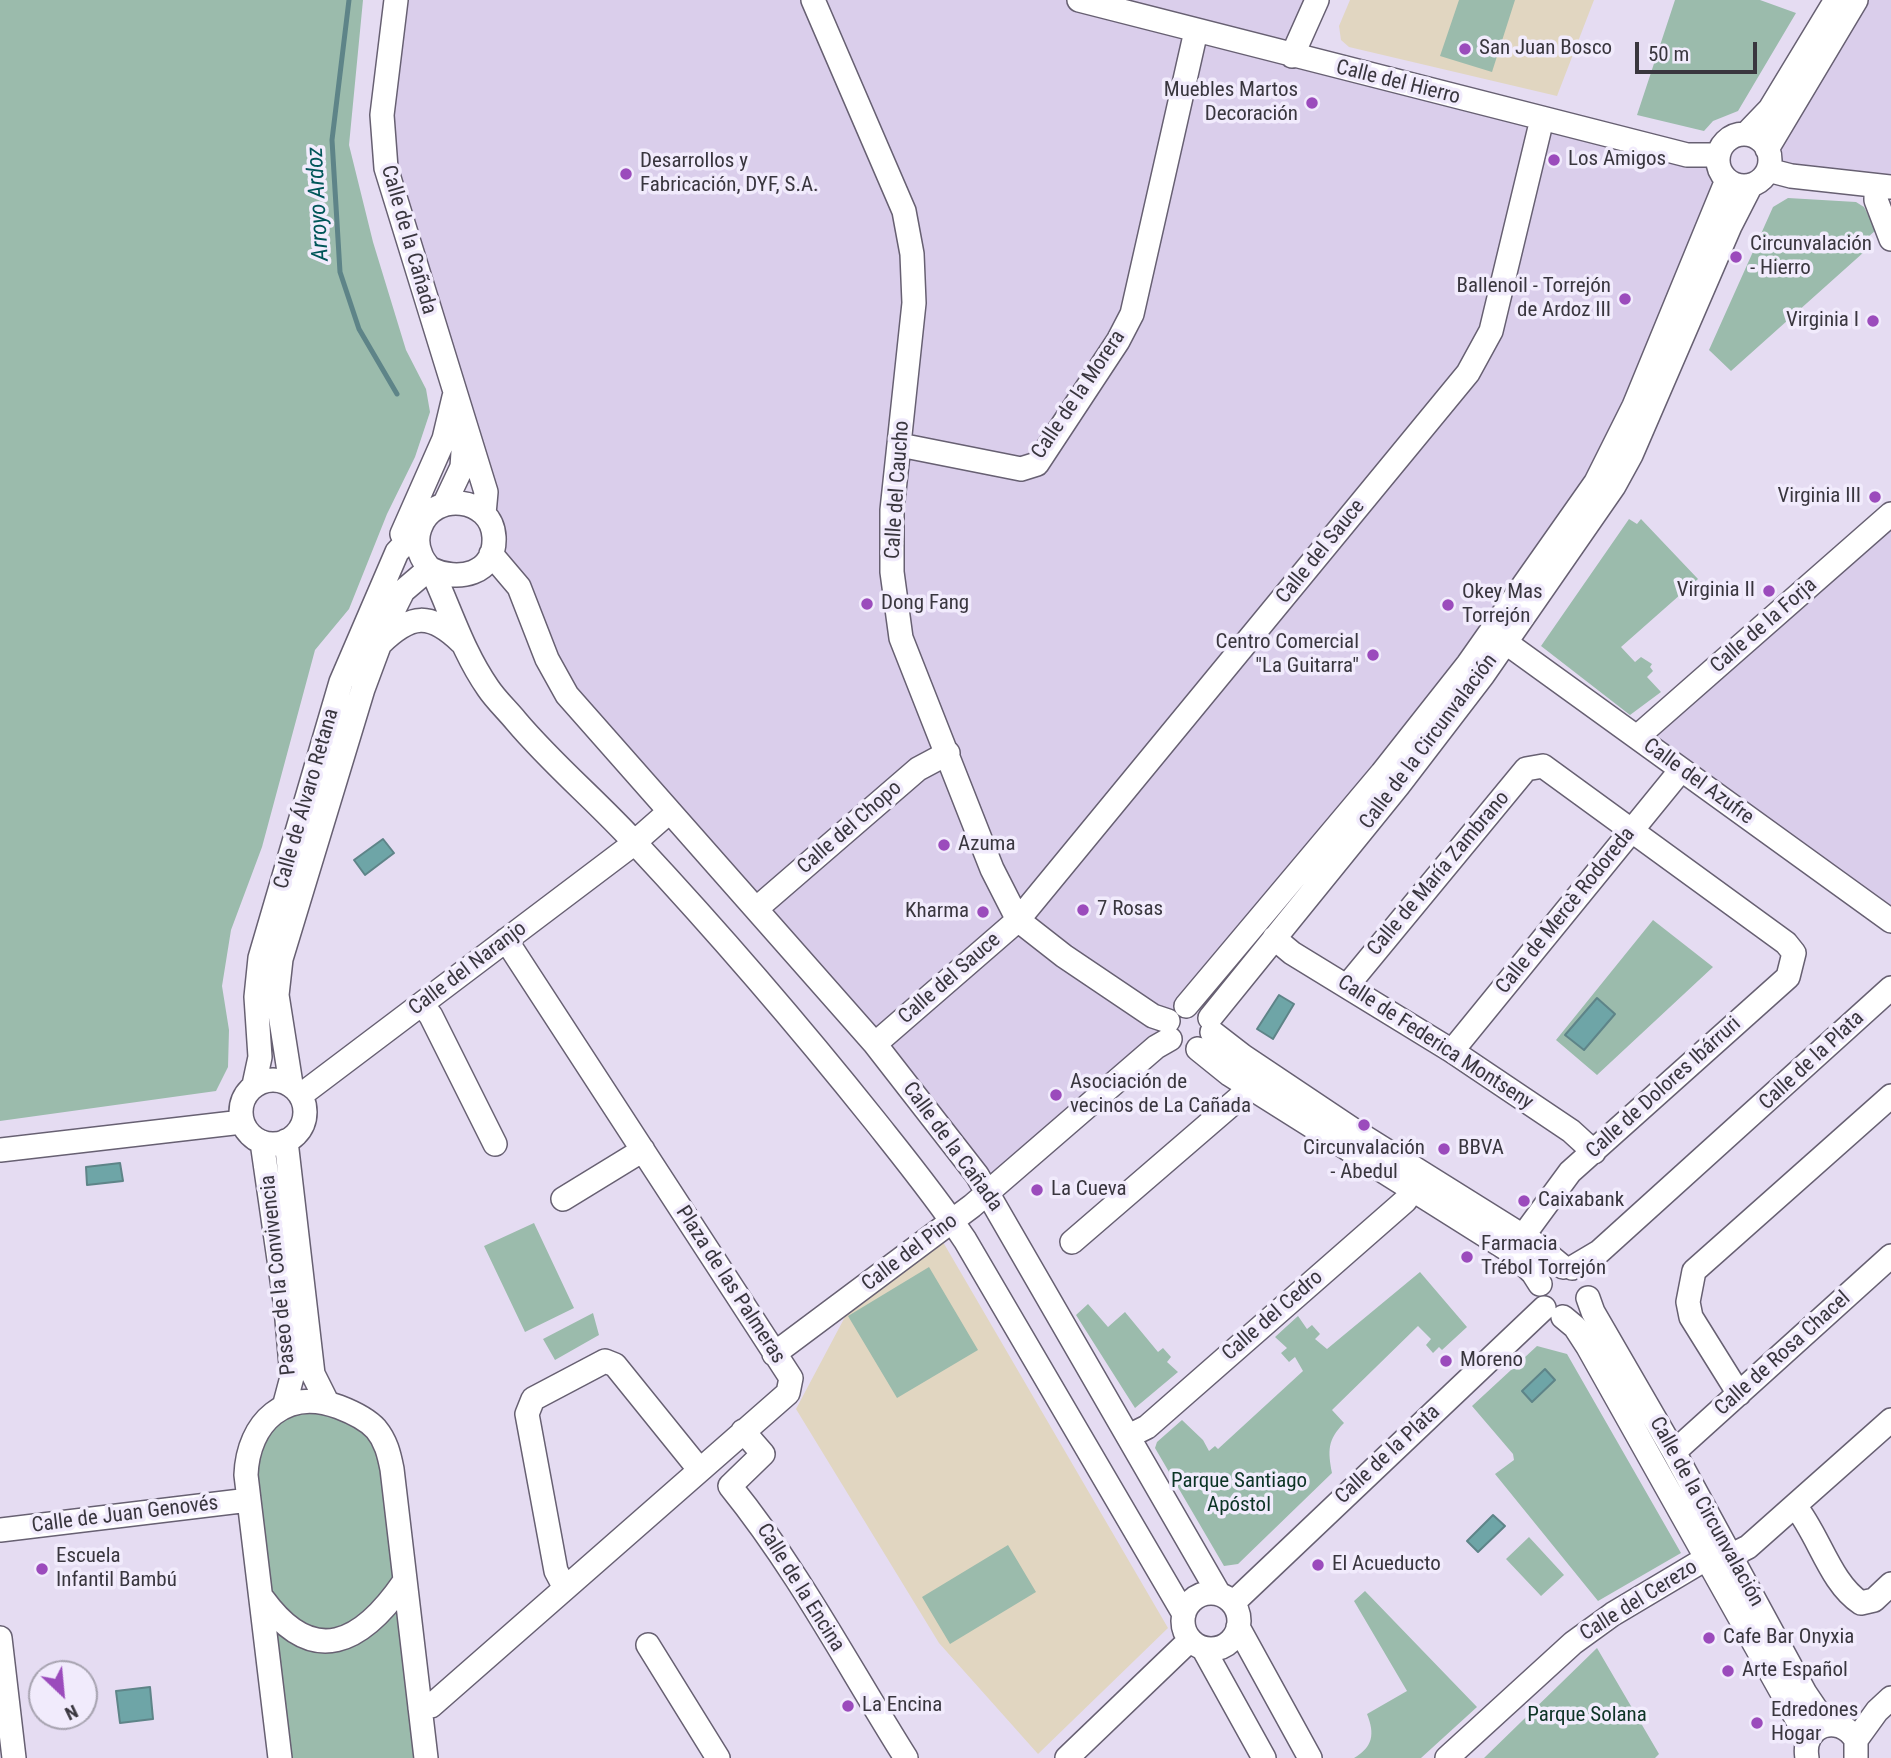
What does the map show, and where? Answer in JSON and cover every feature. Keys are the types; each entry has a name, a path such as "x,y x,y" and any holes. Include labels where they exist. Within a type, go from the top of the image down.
{"street":[{"name":"Calle de la Cañada","path":"396,0 382,115 382,143 386,168 465,427 485,503 516,568 519,587 547,659 567,695 875,1044 988,1192 1226,1599"},
{"name":"Calle del Caucho","path":"813,0 904,211 908,233 914,303 892,510 892,572 901,638 992,869 1018,920 1169,1030"},
{"path":"1292,56 1317,0"},
{"path":"1762,168 1738,185 1727,180 1719,169 1718,155 1729,139 1746,134 1770,109 1836,0"},
{"name":"Calle de la Circunvalación","path":"1206,1033 1274,938 1398,786 1505,642 1623,471 1762,168 1856,0"},
{"name":"Calle del Hierro","path":"1089,1 1292,56 1687,155 1718,155"},
{"name":"Calle de la Morera","path":"900,445 1021,470 1037,464 1118,341 1132,314 1196,31"},
{"name":"Calle del Sauce","path":"875,1044 1018,920 1468,373 1491,331 1542,119"},
{"path":"1746,134 1758,138 1762,168"},
{"path":"1762,168 1791,176 1884,187 1876,200 1891,239"},
{"name":"Calle de la Circunvalación","path":"1186,1006 1382,773 1459,675 1596,482 1634,407 1727,180"},
{"name":"Calle de la Cañada","path":"397,552 404,526 444,439 454,394"},
{"name":"Calle de la Cañada","path":"445,503 462,467 465,427"},
{"path":"445,503 485,503 494,537 491,554 482,567 466,577 447,577 430,569 421,557 418,543 424,518 445,503"},
{"name":"Calle de la Forja","path":"1637,737 1891,514"},
{"name":"Calle de Álvaro Retana","path":"254,1085 260,1057 256,997 261,958 341,682 397,552 419,530"},
{"name":"Calle de la Cañada","path":"491,554 519,587"},
{"name":"Calle de la Cañada","path":"430,569 462,643 488,688 521,727 635,842 827,1061 953,1221 1184,1614"},
{"name":"Calle de Álvaro Retana","path":"296,1089 276,995 281,960 363,689 403,591 430,569"},
{"path":"381,643 410,621 424,620 443,625 462,643"},
{"name":"Calle del Azufre","path":"1505,642 1891,921"},
{"name":"Calle del Chopo","path":"756,909 918,769 947,753"},
{"name":"Calle de María Zambrano","path":"1347,986 1526,769 1543,766 1632,831"},
{"name":"Calle de Mercè Rodoreda","path":"1452,1051 1681,770"},
{"path":"635,842 669,812"},
{"name":"Calle de Dolores Ibárruri","path":"1522,1236 1570,1172 1788,977 1794,953 1786,943 1632,831"},
{"name":"Calle del Naranjo","path":"296,1089 422,1004 635,842"},
{"name":"Calle de Federica Montseny","path":"1274,938 1292,953 1452,1051 1571,1130 1594,1152"},
{"name":"Plaza de las Palmeras","path":"420,1708 431,1706 788,1393 791,1378 506,940"},
{"name":"Calle de la Plata","path":"1568,1267 1599,1252 1891,988"},
{"path":"422,1004 495,1144"},
{"path":"1206,1033 1177,1047 1169,1030 1177,1010 1186,1006 1204,1011 1206,1033 1248,1086 1510,1251 1533,1272 1539,1284 1540,1301 1554,1313 1583,1308 1588,1298 1586,1280 1206,1033"},
{"name":"Calle del Pino","path":"775,1354 953,1221 1156,1047 1169,1030"},
{"path":"268,1080 296,1089 306,1115 302,1127 286,1141 276,1144 262,1142 247,1130 242,1122 241,1105 245,1094 254,1085 268,1080"},
{"path":"1072,1242 1239,1098 1248,1086"},
{"path":"1739,1394 1691,1317 1688,1302 1694,1271 1891,1096"},
{"path":"0,1150 242,1122"},
{"name":"Paseo de la Convivencia","path":"286,1141 313,1374 327,1402"},
{"name":"Paseo de la Convivencia","path":"262,1142 286,1308 292,1377 284,1407"},
{"path":"563,1199 643,1150"},
{"name":"Calle del Cedro","path":"1129,1436 1147,1427 1405,1201 1413,1190"},
{"name":"Calle de Rosa Chacel","path":"1674,1452 1891,1256"},
{"path":"1539,1284 1553,1269 1568,1267"},
{"name":"Calle de la Circunvalación","path":"1588,1298 1597,1320 1674,1452 1805,1693 1846,1737"},
{"name":"Calle de la Circunvalación","path":"1554,1313 1576,1327 1588,1347 1707,1558 1807,1748"},
{"name":"Calle de la Plata","path":"1226,1599 1554,1313"},
{"path":"565,1588 555,1571 527,1414 533,1399 605,1361 615,1365 699,1469"},
{"name":"Paseo de la Convivencia","path":"280,1758 249,1500 247,1452 252,1437 267,1418 284,1407 304,1401 327,1402 354,1412 375,1428 387,1447 392,1469 426,1758"},
{"path":"1730,1556 1748,1546 1891,1420"},
{"name":"Calle de la Encina","path":"743,1431 764,1454 730,1486 791,1566 850,1669 906,1758"},
{"name":"Calle de Juan Genovés","path":"0,1530 249,1500"},
{"path":"1795,1506 1806,1519 1849,1595 1861,1603 1874,1600 1891,1584"},
{"name":"Calle del Cerezo","path":"1447,1758 1573,1643 1613,1614 1707,1558"},
{"path":"263,1599 281,1624 307,1638 335,1641 363,1630 386,1608 404,1582"},
{"path":"1197,1644 1212,1649 1229,1643 1238,1627 1239,1619 1226,1599 1197,1597 1184,1614 1185,1633 1197,1644 1264,1758"},
{"path":"1238,1627 1310,1758"},
{"path":"0,1638 14,1758"},
{"path":"1067,1758 1197,1644"},
{"path":"648,1645 718,1758"},
{"path":"1807,1748 1812,1732 1846,1737 1884,1705"}],"shaded area":[{"path":"396,0 1317,0 1292,56 1718,162 1723,175 1634,406 1511,604 1171,1015 1167,1031 988,1192 567,695 491,554 382,115"},
{"name":"San Juan Bosco","path":"1350,0 1594,0 1557,96 1349,47 1341,40 1339,26"},
{"path":"1856,0 1891,0 1891,187 1768,170 1771,139"},
{"path":"1891,514 1891,921 1637,737"},
{"path":"383,839 394,853 365,875 354,860"},
{"path":"1279,995 1294,1004 1273,1039 1257,1029"},
{"path":"1597,998 1615,1014 1584,1050 1565,1035"},
{"path":"120,1163 123,1181 87,1185 86,1167"},
{"path":"943,1242 1168,1628 1038,1754 939,1643 796,1409 846,1315"},
{"path":"1545,1369 1555,1380 1532,1402 1522,1391"},
{"path":"1493,1515 1505,1526 1478,1552 1467,1541"},
{"path":"150,1687 153,1719 120,1723 116,1691"}],"green space":[{"path":"0,0 363,0 349,145 373,242 406,350 426,389 430,412 415,457 387,514 349,609 315,650 262,847 231,930 222,986 229,1030 228,1067 216,1091 0,1121"},
{"path":"1459,0 1515,0 1492,72 1440,56"},
{"path":"1675,0 1760,0 1796,13 1738,111 1713,121 1704,131 1637,115"},
{"path":"1788,198 1856,202 1864,207 1876,230 1859,245 1864,252 1731,371 1709,350 1773,207"},
{"path":"1629,519 1637,524 1641,519 1698,579 1621,647 1635,662 1641,657 1652,664 1650,667 1653,671 1647,677 1661,692 1630,715 1541,646"},
{"path":"1653,920 1713,967 1597,1075 1556,1040"},
{"path":"534,1223 574,1308 525,1332 484,1246"},
{"path":"929,1267 978,1350 897,1398 848,1316"},
{"name":"Parque Santiago Apóstol","path":"1420,1272 1467,1327 1442,1350 1439,1347 1433,1353 1426,1345 1431,1339 1418,1326 1332,1410 1344,1423 1334,1435 1330,1446 1332,1473 1238,1564 1224,1566 1155,1448 1157,1442 1182,1420 1203,1440 1209,1451 1215,1446 1218,1449 1303,1371 1295,1357 1289,1362 1281,1353 1287,1348 1275,1337 1298,1316 1307,1329 1312,1325 1320,1334 1315,1339 1327,1349"},
{"path":"1088,1304 1108,1327 1125,1312 1158,1352 1163,1348 1171,1357 1167,1362 1178,1372 1135,1408 1076,1315"},
{"path":"593,1313 599,1335 555,1360 543,1339"},
{"path":"1537,1346 1567,1354 1681,1553 1598,1601 1495,1474 1514,1460 1513,1454 1472,1406"},
{"path":"327,1408 368,1433 380,1451 415,1758 287,1758 253,1475 258,1442 286,1414"},
{"path":"1529,1537 1564,1575 1541,1596 1506,1559"},
{"path":"1008,1545 1036,1592 950,1644 922,1597"},
{"path":"1365,1591 1477,1707 1421,1758 1354,1758 1369,1745 1371,1739 1367,1714 1407,1691 1354,1601"},
{"name":"Parque Solana","path":"1597,1648 1659,1754 1655,1758 1484,1758"}],"waterway":[{"name":"Arroyo Ardoz","path":"349,0 332,140 340,272 359,329 397,394"}],"place":[{"name":"San Juan Bosco","path":"1465,49"},
{"name":"Muebles Martos Decoración","path":"1312,103"},
{"name":"Los Amigos","path":"1554,160"},
{"name":"Desarrollos y Fabricación, DYF, S.A.","path":"626,174"},
{"name":"Circunvalación - Hierro","path":"1736,257"},
{"name":"Ballenoil - Torrejón de Ardoz III","path":"1625,299"},
{"name":"Virginia I","path":"1873,321"},
{"name":"Virginia III","path":"1875,497"},
{"name":"Virginia II","path":"1769,591"},
{"name":"Dong Fang","path":"867,604"},
{"name":"Okey Mas Torrejón","path":"1448,605"},
{"name":"Centro Comercial \"La Guitarra\"","path":"1373,655"},
{"name":"Azuma","path":"944,845"},
{"name":"7 Rosas","path":"1083,910"},
{"name":"Kharma","path":"983,912"},
{"name":"Asociación de vecinos de La Cañada","path":"1056,1095"},
{"name":"Circunvalación - Abedul","path":"1364,1125"},
{"name":"BBVA","path":"1444,1149"},
{"name":"La Cueva","path":"1037,1190"},
{"name":"Caixabank","path":"1524,1201"},
{"name":"Farmacia Trébol Torrejón","path":"1467,1257"},
{"name":"Moreno","path":"1446,1361"},
{"name":"El Acueducto","path":"1318,1565"},
{"name":"Escuela Infantil Bambú","path":"42,1569"},
{"name":"Cafe Bar Onyxia","path":"1709,1638"},
{"name":"Arte Español","path":"1728,1671"},
{"name":"La Encina","path":"848,1706"},
{"name":"Edredones Hogar","path":"1757,1723"}]}
